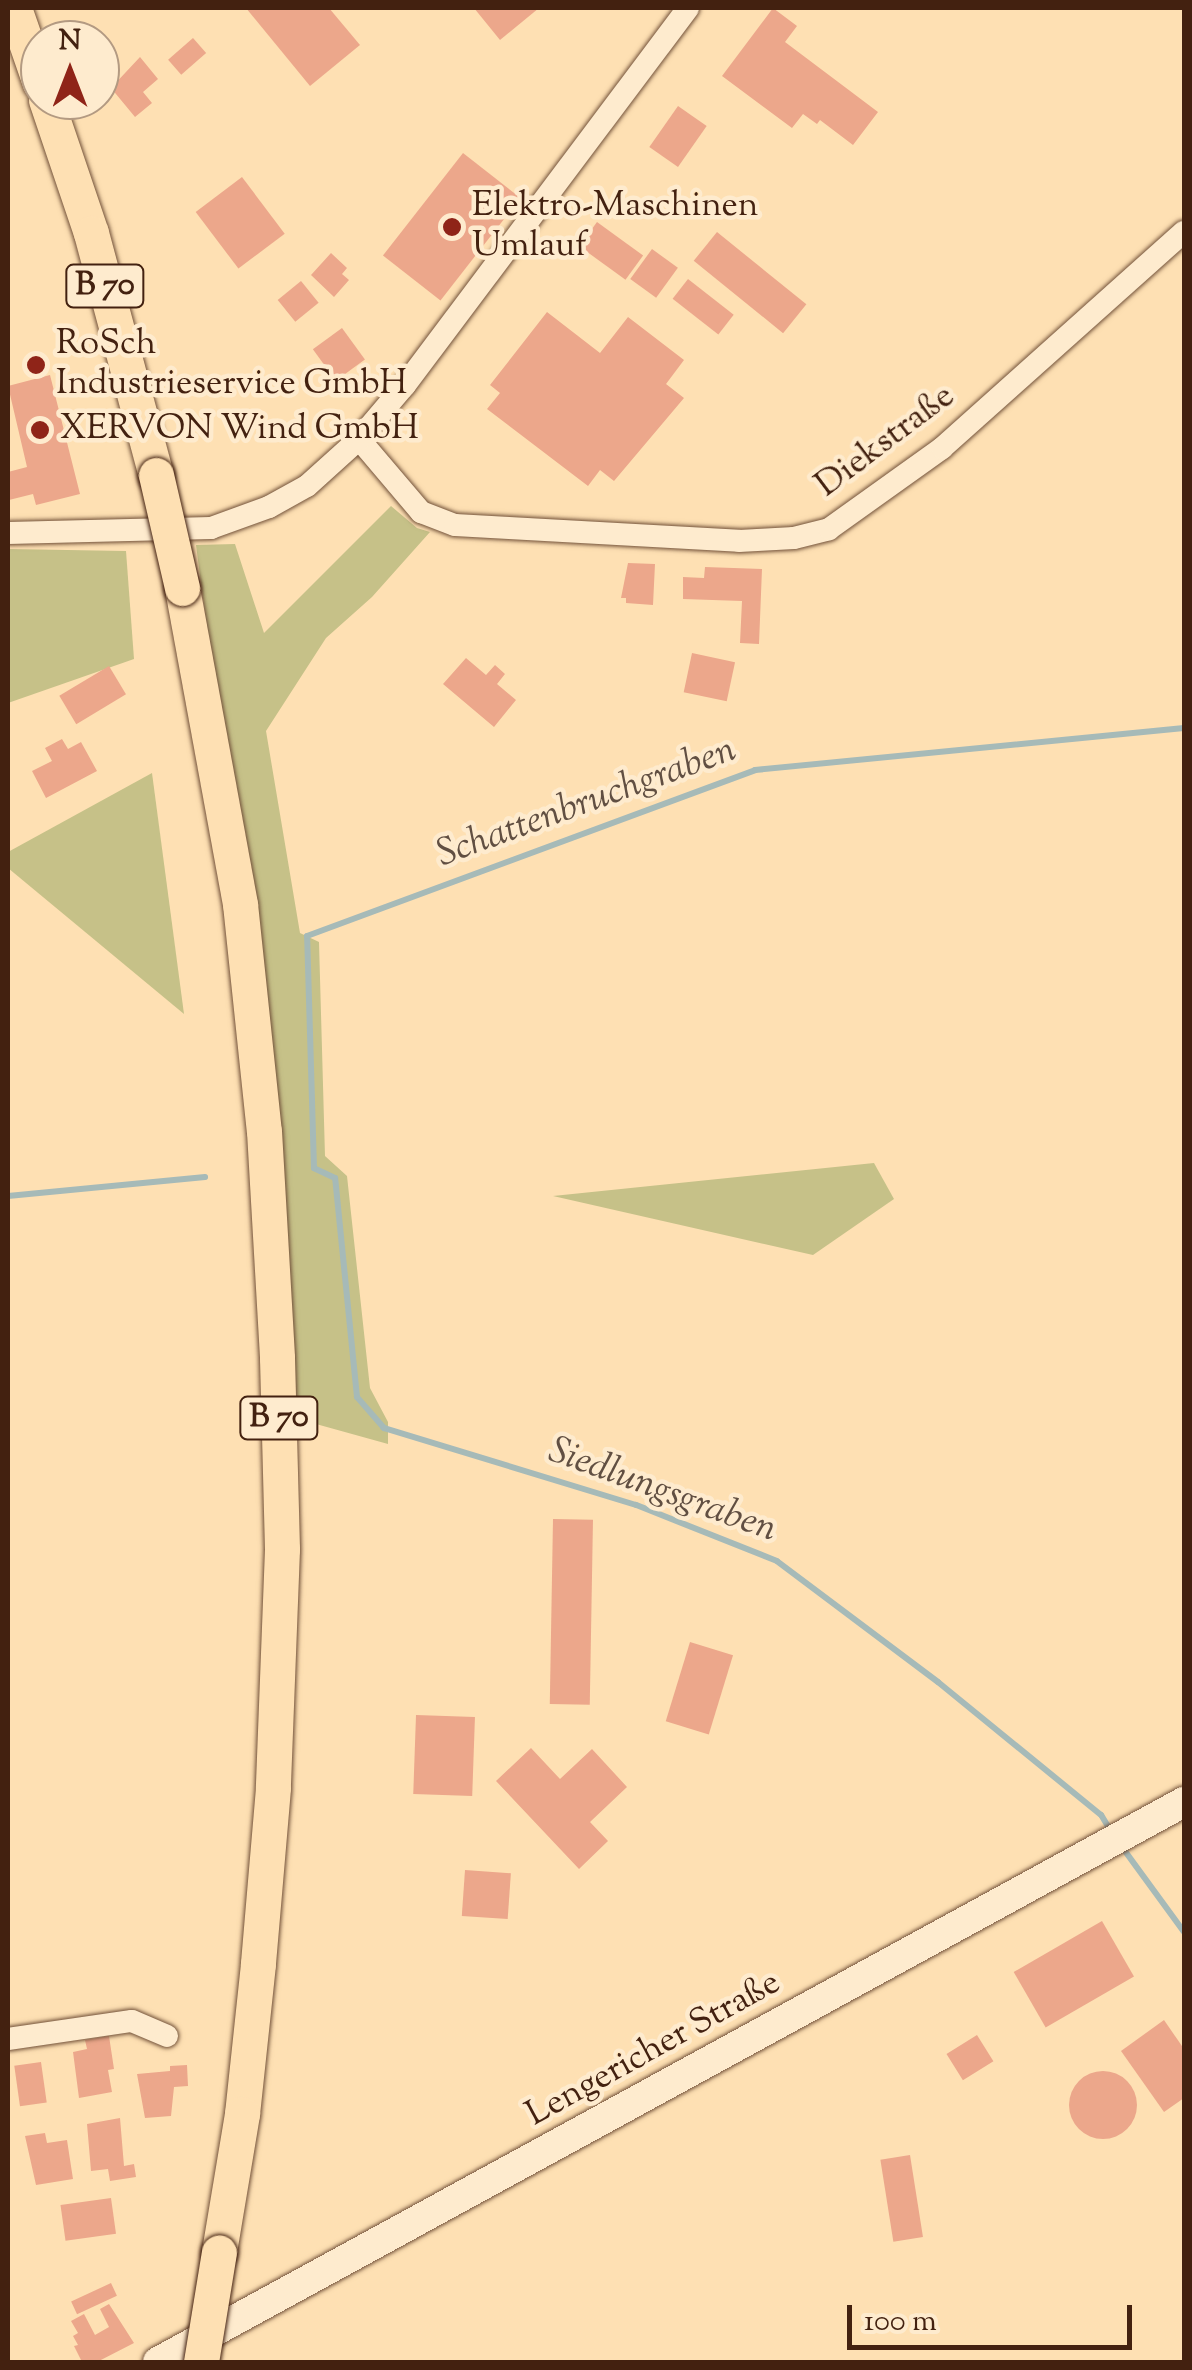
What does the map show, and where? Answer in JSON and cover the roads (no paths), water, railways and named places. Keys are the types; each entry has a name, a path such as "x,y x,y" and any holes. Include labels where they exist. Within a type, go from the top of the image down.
{"main road":[{"name":"B 70","path":"53,120 91,234 182,588 240,904 264,1131 278,1358 282,1549 273,1788 242,2114 200,2362"},
{"name":"Lengericher Straße","path":"158,2362 1184,1802"}],"street":[{"path":"8,533 211,528 269,507 307,486 359,438 405,385 688,8"},
{"name":"Diekstraße","path":"359,438 420,512 455,525 739,541 794,538 829,530 942,448 1184,232"},
{"path":"8,2039 132,2020 167,2036"}],"waterway":[{"name":"Schattenbruchgraben","path":"1112,1833 1101,1815 938,1682 777,1561 636,1505 384,1428 357,1397 335,1178 314,1168 307,936 755,770 1184,728"},
{"name":"Schattenbruchgraben","path":"8,1196 205,1177"},
{"name":"Siedlungsgraben","path":"1122,1847 1184,1932"}],"place":[{"name":"Elektro-Maschinen Umlauf","path":"452,227"},
{"name":"RoSch Industrieservice GmbH","path":"36,365"},
{"name":"XERVON Wind GmbH","path":"40,430"}]}
